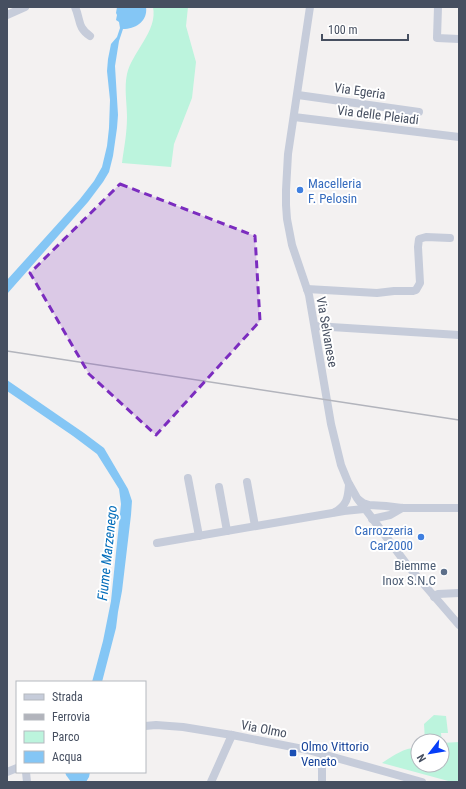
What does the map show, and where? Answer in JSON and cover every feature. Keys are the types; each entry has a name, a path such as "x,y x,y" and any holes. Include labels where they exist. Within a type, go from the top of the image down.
{"street":[{"path":"7,15 25,7"},
{"path":"75,7 80,25 84,32 90,36"},
{"name":"Via Selvanese","path":"310,7 288,154 286,205 292,245 307,290 315,326 330,424 341,465 356,498 408,566 459,625"},
{"path":"438,7 437,38 459,39"},
{"name":"Via Egeria","path":"298,95 419,112"},
{"name":"Via delle Pleiadi","path":"294,117 459,137"},
{"path":"307,290 377,293 416,290 420,283 419,239 426,237 450,238"},
{"path":"315,326 459,335"},
{"path":"188,478 199,536"},
{"path":"247,482 255,526"},
{"path":"334,512 344,505 347,500 349,485"},
{"path":"219,487 227,531"},
{"path":"356,498 369,505 402,508 459,508"},
{"path":"372,519 378,510 386,506"},
{"path":"372,519 390,515 402,508"},
{"path":"157,543 334,512 364,509"},
{"path":"383,534 384,525 390,515"},
{"path":"434,597 438,594 459,593"},
{"name":"Via Olmo","path":"146,726 156,725 183,727 308,750 422,782"},
{"path":"211,782 232,735"},
{"path":"322,782 322,760 324,754"}],"highlighted area":[{"path":"120,184 255,236 260,321 156,435 89,374 30,273"}],"green space":[{"path":"153,7 188,7 186,26 196,62 192,98 174,144 171,167 122,163 127,123 126,79 130,66 152,24 154,16"},
{"path":"434,715 446,716 448,733 425,733 424,724"},
{"path":"459,742 459,782 452,782 419,773 450,773 450,743"},
{"path":"410,749 410,771 382,763 395,755"}],"water":[{"path":"117,7 146,7 146,12 143,20 137,26 123,29 119,41 115,66 118,115 113,156 109,172 88,202 7,294 7,280 80,199 94,181 102,167 107,146 109,128 110,100 107,71 108,59 111,44 117,37 120,28 119,22 116,20"},
{"name":"Fiume Marzenego","path":"7,380 104,448 128,489 132,501 122,591 116,628 102,681 92,681 103,641 111,601 121,504 119,489 97,454 7,391"},
{"path":"65,773 90,773 86,782 71,782"}],"railway":[{"path":"7,351 459,420"}],"place":[{"name":"Macelleria F. Pelosin","path":"300,190"},
{"name":"Carrozzeria Car2000","path":"421,537"},
{"name":"Biemme Inox S.N.C","path":"444,572"},
{"name":"Olmo Vittorio Veneto","path":"293,753"}]}
